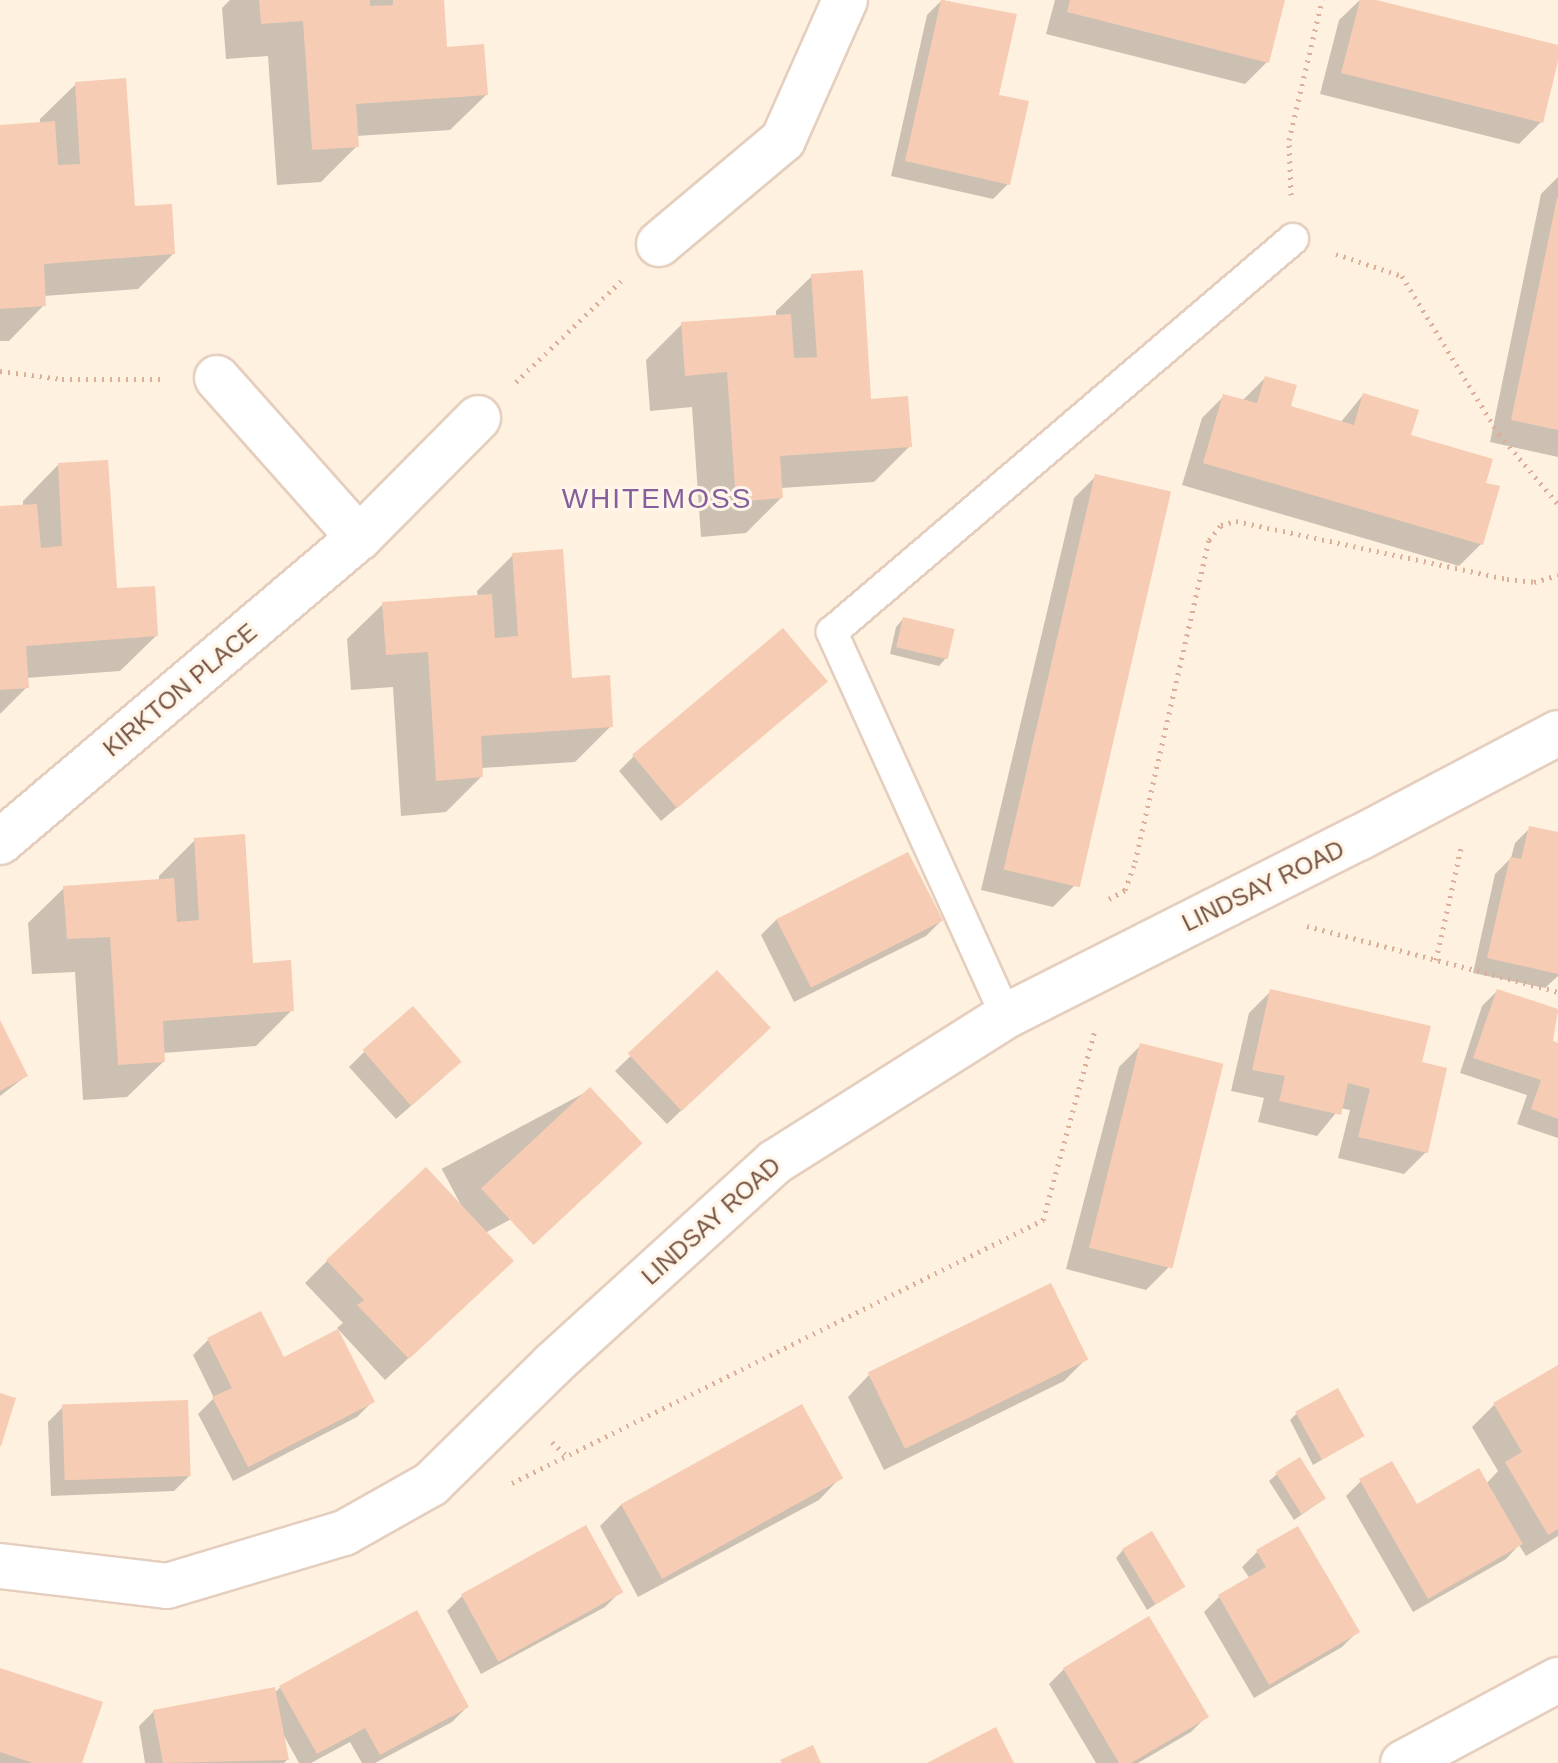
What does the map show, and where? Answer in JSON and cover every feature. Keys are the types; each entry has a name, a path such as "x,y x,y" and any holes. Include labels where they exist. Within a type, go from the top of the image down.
{"street":[{"path":"659,244 783,140 845,0"},
{"path":"217,378 359,538"},
{"name":"KIRKTON PLACE","path":"0,842 359,538 478,418"},
{"name":"LINDSAY ROAD","path":"0,1566 167,1586 344,1533 431,1484 553,1364 775,1162 1006,1016 1359,838 1558,733"},
{"path":"1403,1763 1558,1680"}],"lane":[{"path":"1006,1016 832,632 1293,239"}],"path":[{"path":"1322,0 1289,140 1293,239 1402,276 1499,434 1558,504"},
{"path":"478,418 659,244"},
{"path":"0,371 62,379 217,378"},
{"path":"1101,904 1125,890 1135,862 1209,540 1221,525 1236,521 1507,579 1534,582 1558,575"},
{"path":"1436,960 1464,833"},
{"path":"1304,925 1558,992"},
{"path":"504,1488 1043,1220 1095,1030 1068,984"}],"building":[{"path":"259,0 370,0 370,6 393,5 393,0 444,0 447,47 484,44 488,95 356,104 359,147 312,150 303,21 261,24"},
{"path":"941,0 1017,14 999,95 1029,101 1010,185 905,161"},
{"path":"1070,0 1285,0 1269,63 1067,12"},
{"path":"1360,0 1376,0 1558,45 1558,61 1543,123 1341,73"},
{"path":"126,78 135,206 172,204 175,254 44,264 46,306 0,309 0,125 55,121 58,165 80,164 75,82"},
{"path":"1558,198 1558,430 1511,420"},
{"path":"863,270 871,399 908,396 912,447 780,456 783,498 736,502 727,372 685,376 681,322 791,314 794,358 817,357 811,274"},
{"path":"1265,376 1297,385 1291,406 1354,425 1363,393 1419,410 1411,435 1493,459 1486,483 1500,486 1483,545 1203,463 1223,394 1257,403"},
{"path":"108,460 117,588 155,586 158,636 26,646 29,688 0,690 0,506 37,504 41,548 62,546 58,463"},
{"path":"1095,474 1171,492 1080,887 1004,870"},
{"path":"563,549 572,678 610,675 613,727 481,736 483,777 436,781 428,652 386,655 382,602 492,594 495,638 518,636 512,553"},
{"path":"903,617 955,629 948,659 896,647"},
{"path":"783,628 828,682 677,808 632,755"},
{"path":"1529,826 1558,832 1558,974 1487,958 1510,857 1521,859"},
{"path":"245,834 253,963 291,960 294,1011 163,1021 165,1062 118,1065 110,937 67,939 63,886 174,878 177,922 199,920 194,838"},
{"path":"908,852 943,921 811,988 776,919"},
{"path":"717,970 771,1028 682,1111 628,1053"},
{"path":"1270,989 1431,1026 1422,1062 1447,1068 1428,1153 1358,1137 1370,1089 1348,1083 1341,1115 1279,1101 1285,1076 1252,1070"},
{"path":"1497,989 1558,1009 1553,1041 1558,1043 1558,1119 1531,1109 1541,1080 1473,1058"},
{"path":"413,1006 462,1062 411,1106 362,1050"},
{"path":"0,1020 28,1076 0,1091"},
{"path":"1140,1043 1223,1064 1172,1269 1089,1248"},
{"path":"590,1087 643,1143 534,1245 481,1189"},
{"path":"426,1167 514,1261 409,1359 357,1305 364,1300 326,1260"},
{"path":"1051,1283 1088,1359 905,1449 868,1372"},
{"path":"261,1311 284,1357 338,1329 375,1402 248,1467 212,1397 232,1388 207,1338"},
{"path":"1558,1365 1558,1529 1548,1535 1505,1462 1522,1452 1493,1403"},
{"path":"1338,1388 1365,1436 1322,1460 1295,1412"},
{"path":"0,1393 16,1398 1,1446 0,1446"},
{"path":"188,1400 191,1476 65,1480 62,1404"},
{"path":"802,1404 843,1478 662,1579 621,1504"},
{"path":"1300,1457 1326,1499 1301,1514 1275,1472"},
{"path":"1392,1461 1417,1504 1479,1468 1523,1544 1428,1599 1359,1479"},
{"path":"586,1525 623,1592 498,1662 461,1594"},
{"path":"1298,1526 1360,1632 1269,1685 1218,1595 1266,1567 1256,1550"},
{"path":"1152,1531 1185,1587 1155,1605 1122,1549"},
{"path":"417,1610 469,1707 380,1755 365,1728 317,1754 279,1686"},
{"path":"1149,1616 1209,1717 1131,1763 1119,1763 1063,1668"},
{"path":"0,1668 103,1702 82,1763 33,1763 0,1752"},
{"path":"275,1687 289,1760 163,1763 153,1710"},
{"path":"996,1727 1014,1763 927,1763"},
{"path":"813,1745 821,1763 782,1763 780,1760"}],"district":[{"name":"WHITEMOSS","path":"657,499"}]}
